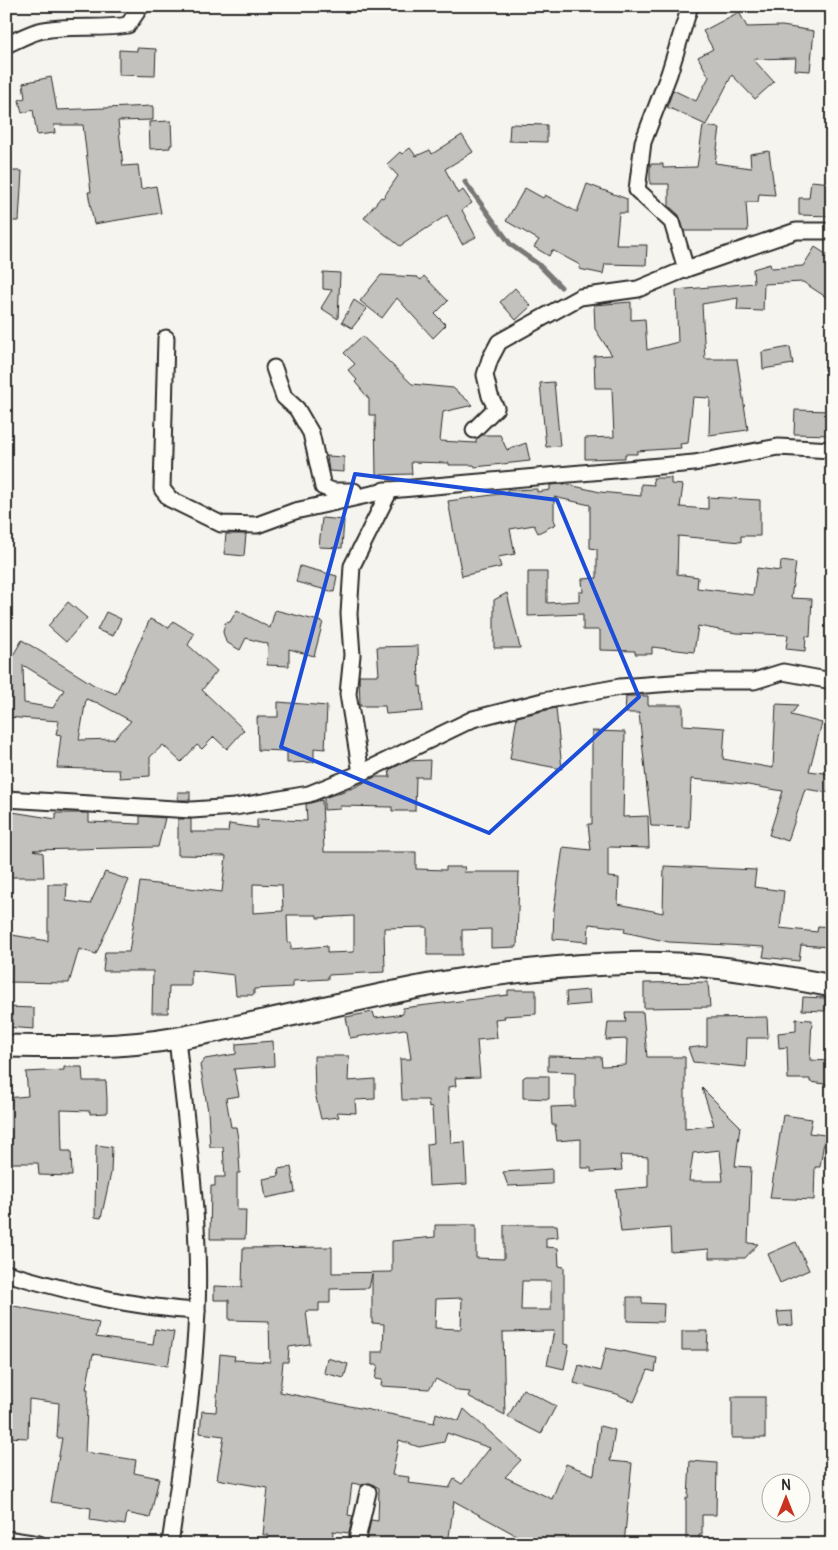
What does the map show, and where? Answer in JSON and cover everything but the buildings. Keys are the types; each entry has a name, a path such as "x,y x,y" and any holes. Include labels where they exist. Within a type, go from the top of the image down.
{"street":[{"path":"6,45 39,31 107,28 128,25 141,6"},
{"path":"686,269 672,222 637,190 643,142 669,74 690,6"},
{"path":"474,430 496,408 490,396 486,376 490,360 499,342 580,297 638,289 686,269 796,231 832,231"},
{"path":"166,338 166,377 161,466 162,489 170,499 221,524 257,525 295,511 390,490"},
{"path":"274,368 284,396 297,409 311,432 323,487 333,492 390,490 694,463 778,446 832,450"},
{"path":"361,773 348,694 352,655 349,614 352,566 390,490"},
{"path":"6,799 192,810 235,807 309,794 361,773 473,719 543,701 620,687 698,681 754,681 783,672 832,680"},
{"path":"6,1046 73,1047 177,1038 442,983 572,968 678,964 767,974 832,986"},
{"path":"170,1544 193,1366 197,1311 194,1204 177,1038"},
{"path":"6,1273 78,1294 154,1308 197,1311"},
{"path":"356,1544 368,1492"},
{"path":"6,1539 39,1544"}],"highlighted area":[{"path":"355,474 557,500 639,697 489,833 281,747"}],"waterway":[{"path":"465,182 511,245 538,264 561,287"}]}
